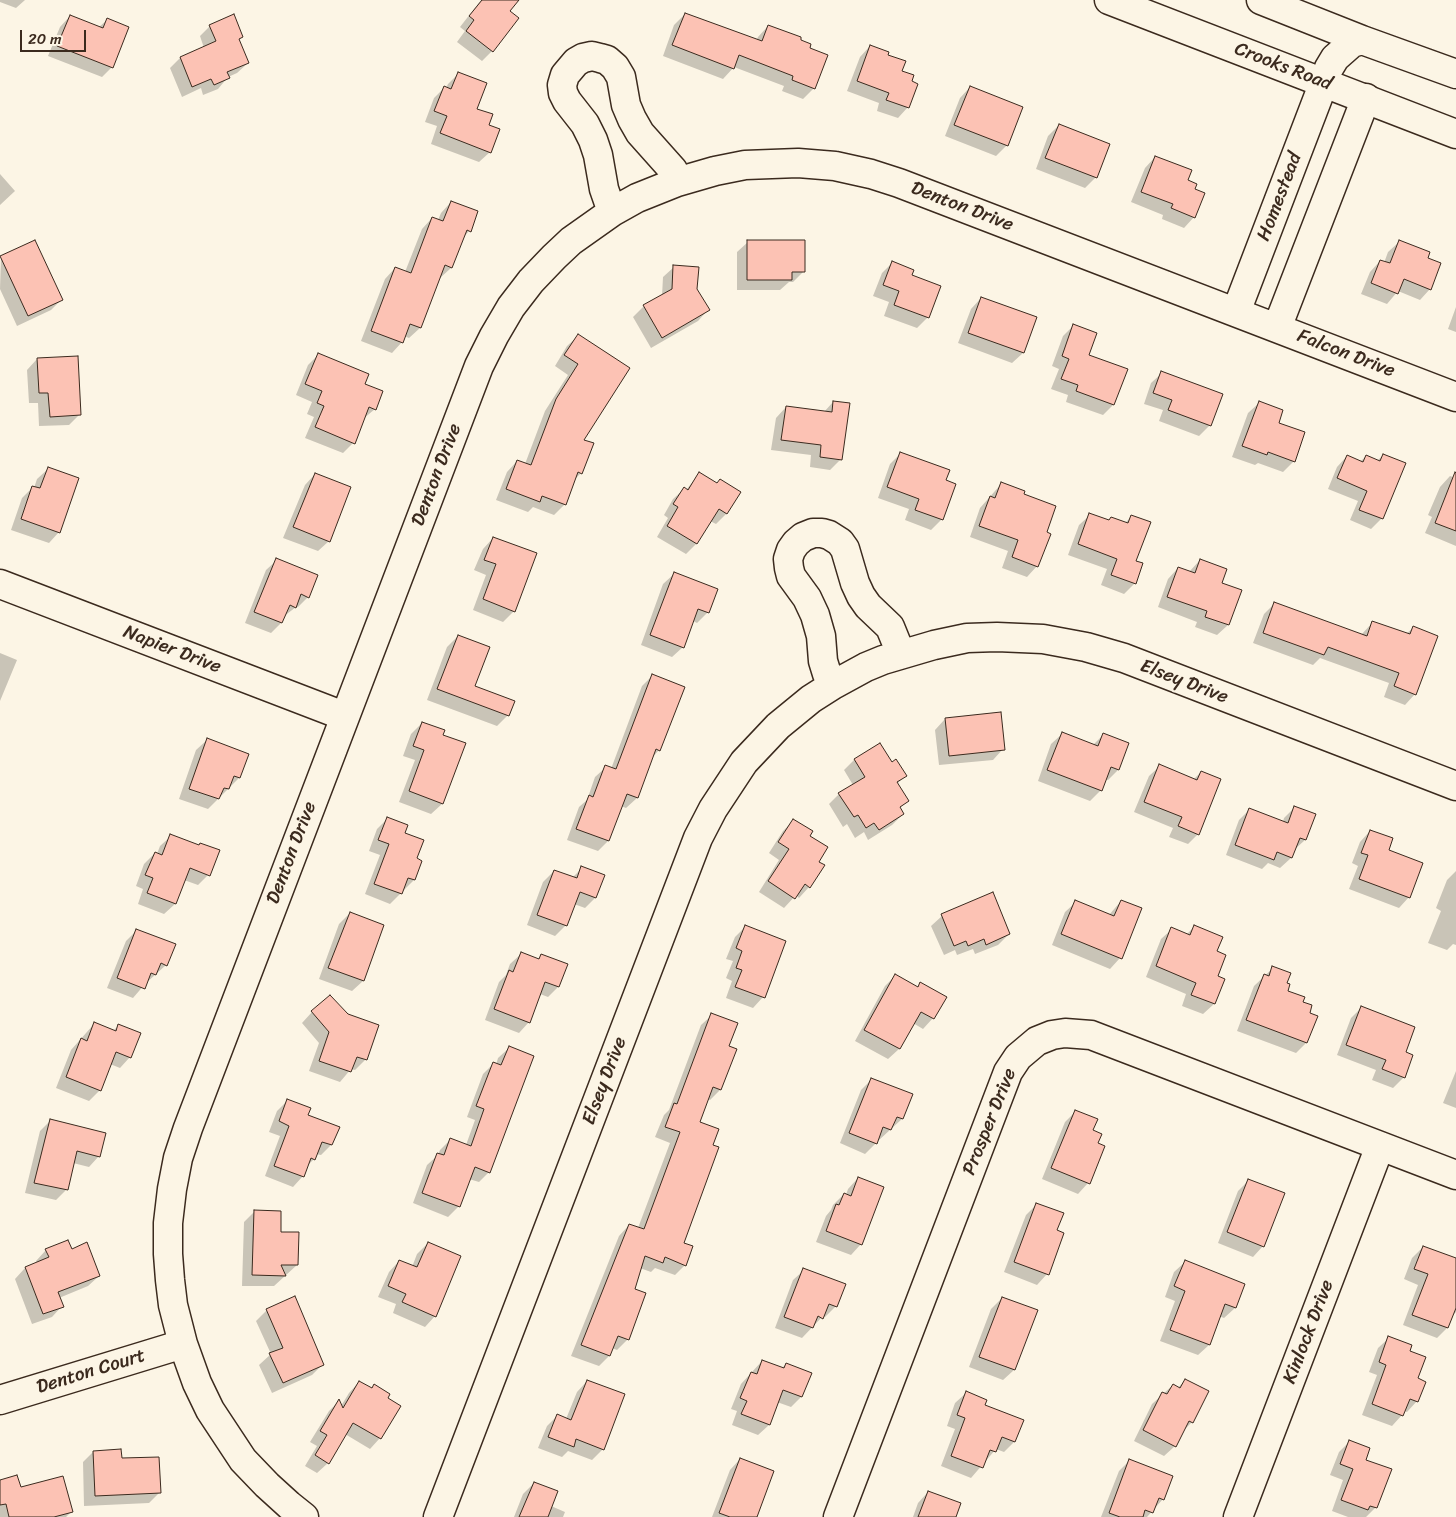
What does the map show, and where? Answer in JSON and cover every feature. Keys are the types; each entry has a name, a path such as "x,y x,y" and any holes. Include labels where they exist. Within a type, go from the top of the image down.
{"street":[{"name":"Crooks Road","path":"1109,0 1456,134"},
{"path":"1261,0 1362,40 1456,74"},
{"name":"Homestead","path":"1236,312 1329,68 1335,58 1352,43 1362,40"},
{"path":"612,212 604,189 598,155 593,140 585,124 566,101 563,94 562,85 565,75 576,62 583,58 592,56 600,58 607,60 615,67 620,77 626,105 632,119 640,133 673,170 677,182"},
{"path":"1277,328 1366,98"},
{"name":"Denton Drive","path":"304,1517 266,1485 244,1460 210,1410 197,1383 183,1344 173,1305 168,1254 168,1223 172,1189 178,1158 188,1128 479,366 494,336 531,281 571,242 612,212 637,198 677,182 714,171 768,164 805,164 852,170 899,183 1236,312"},
{"name":"Falcon Drive","path":"1236,312 1456,397"},
{"path":"833,684 827,674 823,661 816,615 789,568 788,559 791,550 803,537 813,533 822,533 829,534 840,542 845,549 860,596 890,627 901,654"},
{"name":"Napier Drive","path":"0,584 344,716"},
{"name":"Elsey Drive","path":"438,1517 698,838 713,809 744,762 778,726 811,699 833,684 866,667 934,644 997,637 1043,639 1086,647 1140,664 1456,786"},
{"name":"Prosper Drive","path":"838,1517 1008,1072 1018,1057 1037,1041 1052,1035 1065,1033 1091,1035 1456,1176"},
{"name":"Kinlock Drive","path":"1238,1517 1380,1146"},
{"name":"Denton Court","path":"0,1400 183,1344"}],"building":[{"path":"482,0 519,0 510,11 519,18 493,52 466,31 474,20 469,16"},
{"path":"685,13 762,41 768,25 801,37 801,40 811,44 810,48 828,55 815,89 792,80 793,76 739,55 734,69 672,45"},
{"path":"234,14 243,37 239,39 249,63 227,72 230,78 214,85 211,79 192,87 180,57 216,41 209,25"},
{"path":"70,15 103,28 107,18 129,27 113,68 57,46"},
{"path":"870,45 889,52 888,55 906,61 902,71 914,75 912,81 918,84 909,108 886,100 889,93 857,81"},
{"path":"458,72 487,83 477,109 493,114 489,125 500,129 491,153 440,133 447,116 434,111 444,86 451,89"},
{"path":"970,86 1023,107 1008,146 954,125"},
{"path":"1059,124 1110,144 1097,178 1045,158"},
{"path":"1155,156 1192,170 1188,180 1197,184 1195,189 1205,193 1195,218 1171,208 1173,204 1141,192"},
{"path":"451,201 478,211 471,232 467,230 452,268 445,265 421,328 410,324 403,343 371,331 395,267 411,273 432,217 443,221"},
{"path":"35,240 63,300 28,316 0,256"},
{"path":"747,240 805,240 805,272 792,272 792,280 747,280"},
{"path":"1399,240 1430,252 1428,258 1441,263 1431,290 1404,279 1398,294 1371,283 1380,260 1390,263"},
{"path":"892,261 914,270 912,275 941,286 929,318 894,305 899,291 883,285"},
{"path":"673,265 699,267 697,289 710,310 662,338 643,305 672,289"},
{"path":"981,297 1037,317 1024,353 968,333"},
{"path":"1073,324 1097,333 1089,355 1128,369 1114,405 1076,391 1078,385 1061,379 1069,359 1062,356"},
{"path":"578,334 630,368 584,440 594,443 582,474 578,472 566,505 542,496 540,502 506,489 517,460 531,465 556,399 578,364 564,355"},
{"path":"318,353 369,374 365,384 383,391 376,410 369,407 355,444 315,427 324,406 317,403 322,391 305,384"},
{"path":"78,356 81,415 50,417 48,393 39,393 37,358"},
{"path":"1161,371 1223,394 1211,426 1168,410 1172,400 1153,393"},
{"path":"833,401 850,403 842,460 820,457 821,445 781,440 786,406 832,412"},
{"path":"1259,401 1283,410 1279,423 1305,432 1295,462 1268,452 1267,455 1242,446"},
{"path":"900,452 950,470 946,480 956,484 943,520 915,510 919,499 887,487"},
{"path":"1383,454 1406,463 1383,519 1359,510 1367,491 1337,478 1347,455 1363,462 1366,455 1380,461"},
{"path":"48,467 79,478 60,533 21,519 32,486 40,488"},
{"path":"699,472 717,483 720,479 741,492 727,514 719,509 697,544 667,526 678,507 673,504 684,487 688,490"},
{"path":"315,473 351,487 330,542 293,527"},
{"path":"1456,473 1456,531 1435,523"},
{"path":"1001,482 1025,491 1024,494 1056,506 1047,532 1051,534 1038,567 1012,557 1018,540 979,526 990,496 995,498"},
{"path":"1089,513 1109,520 1111,517 1128,523 1131,515 1151,522 1136,561 1143,563 1136,584 1111,575 1117,559 1078,544"},
{"path":"493,537 537,553 515,612 483,599 496,564 484,560"},
{"path":"276,558 318,575 309,598 301,594 296,608 290,605 282,623 254,612"},
{"path":"1200,559 1227,569 1222,583 1242,590 1229,625 1205,617 1207,611 1167,597 1178,567 1195,573"},
{"path":"674,572 718,589 709,613 698,609 684,648 650,635"},
{"path":"1274,602 1367,636 1372,621 1410,634 1413,626 1438,636 1416,695 1394,686 1399,673 1328,647 1324,655 1263,633"},
{"path":"458,635 490,647 475,686 515,701 509,716 437,689"},
{"path":"652,674 685,687 660,751 656,749 638,798 627,794 609,841 576,829 589,795 593,797 605,765 616,769"},
{"path":"1001,712 1005,750 949,756 945,718"},
{"path":"422,722 445,730 443,735 466,743 443,804 409,791 424,750 413,746"},
{"path":"1062,732 1098,746 1103,733 1129,743 1119,770 1111,767 1102,791 1047,770"},
{"path":"207,738 249,754 240,778 234,776 229,789 224,788 219,799 189,789"},
{"path":"880,743 892,762 896,759 907,776 897,782 909,801 900,807 904,814 879,830 874,823 866,828 858,815 854,817 838,793 865,777 854,759"},
{"path":"1159,764 1197,780 1201,771 1221,779 1199,835 1178,826 1182,817 1144,802"},
{"path":"1294,806 1316,814 1306,840 1300,838 1292,858 1277,852 1274,860 1235,845 1249,808 1288,823"},
{"path":"387,817 408,825 405,833 424,840 417,858 422,861 415,880 408,878 402,894 374,884 389,844 378,840"},
{"path":"793,819 813,831 810,836 828,847 819,862 825,865 810,888 805,884 795,899 768,881 789,849 778,842"},
{"path":"1370,830 1393,838 1389,850 1423,863 1410,898 1359,879 1368,855 1361,853"},
{"path":"170,834 199,845 200,843 220,850 210,876 190,868 176,904 147,893 153,878 145,875 155,852 162,855"},
{"path":"581,866 605,875 596,898 580,892 567,926 537,915 554,870 577,878"},
{"path":"993,892 1010,934 986,945 984,939 968,946 966,941 954,946 941,914"},
{"path":"1075,900 1114,916 1121,900 1142,908 1122,959 1061,934"},
{"path":"350,912 384,925 364,981 328,968"},
{"path":"745,925 786,941 765,998 735,987 742,970 736,968 742,951 736,948"},
{"path":"1194,925 1223,937 1217,951 1226,955 1218,976 1225,979 1215,1004 1191,995 1196,983 1156,966 1171,927 1190,935"},
{"path":"136,929 176,944 167,966 161,963 156,975 151,973 145,989 117,978"},
{"path":"521,952 539,959 541,954 568,964 559,987 545,982 530,1023 494,1009 509,970 513,972"},
{"path":"1272,966 1291,973 1287,983 1290,984 1288,991 1305,997 1303,1002 1312,1005 1310,1013 1318,1016 1307,1043 1246,1020 1264,974 1269,976"},
{"path":"895,974 918,987 920,982 947,997 934,1019 921,1012 900,1049 864,1030"},
{"path":"330,995 348,1014 379,1025 367,1060 357,1057 351,1072 319,1061 329,1032 311,1011"},
{"path":"1361,1006 1415,1027 1406,1052 1413,1055 1405,1078 1382,1069 1386,1060 1346,1045"},
{"path":"711,1013 738,1023 729,1046 737,1049 721,1090 713,1087 700,1122 719,1129 713,1145 719,1147 684,1243 693,1246 686,1266 665,1257 663,1263 645,1256 635,1289 646,1293 629,1340 618,1336 610,1356 581,1345 629,1224 644,1229 680,1132 665,1127 674,1103 677,1104"},
{"path":"94,1022 116,1031 118,1024 141,1033 131,1058 116,1052 101,1091 66,1077 81,1038 87,1041"},
{"path":"509,1046 534,1056 490,1173 475,1167 460,1207 422,1193 437,1153 444,1155 450,1138 471,1146 484,1109 476,1106 493,1062 501,1065"},
{"path":"871,1078 913,1094 903,1119 897,1117 891,1130 883,1127 877,1144 849,1133"},
{"path":"287,1099 311,1108 308,1115 340,1127 332,1145 322,1142 315,1160 311,1158 304,1177 274,1166 289,1126 279,1121"},
{"path":"1075,1110 1098,1119 1093,1130 1102,1134 1098,1143 1105,1146 1090,1184 1051,1168"},
{"path":"50,1119 106,1133 100,1157 77,1151 68,1190 34,1183"},
{"path":"858,1177 884,1187 862,1245 826,1231 836,1204 839,1205 844,1193 851,1196"},
{"path":"1248,1179 1285,1193 1264,1247 1227,1232"},
{"path":"1036,1203 1064,1213 1057,1230 1064,1233 1049,1275 1014,1262"},
{"path":"254,1210 281,1211 281,1232 299,1232 298,1265 281,1265 286,1276 252,1275"},
{"path":"68,1240 72,1249 87,1242 100,1276 58,1292 64,1307 43,1314 25,1267 49,1257 45,1249"},
{"path":"428,1242 461,1256 436,1317 402,1302 406,1294 388,1286 399,1260 417,1267"},
{"path":"1423,1246 1456,1258 1456,1308 1448,1328 1412,1315 1428,1274 1414,1269"},
{"path":"1185,1260 1245,1284 1236,1308 1225,1304 1210,1345 1170,1330 1185,1291 1174,1286"},
{"path":"803,1268 846,1284 837,1307 829,1304 823,1319 818,1316 813,1328 784,1317"},
{"path":"295,1296 324,1365 283,1383 269,1353 283,1348 266,1309"},
{"path":"1002,1297 1038,1310 1015,1370 979,1357"},
{"path":"1388,1336 1412,1345 1410,1351 1426,1357 1418,1378 1426,1382 1418,1402 1410,1399 1403,1416 1372,1404 1386,1365 1379,1362"},
{"path":"762,1360 784,1368 786,1363 812,1373 802,1397 783,1390 770,1425 741,1414 747,1401 740,1398 751,1372 757,1374"},
{"path":"1185,1379 1209,1391 1193,1423 1189,1421 1176,1447 1143,1430 1162,1392 1167,1394 1173,1384 1180,1388"},
{"path":"587,1380 625,1394 604,1450 576,1439 574,1447 548,1437 557,1414 571,1420"},
{"path":"359,1381 372,1388 374,1384 390,1394 388,1398 401,1406 381,1439 353,1423 329,1464 315,1455 327,1435 320,1431 339,1399 343,1408"},
{"path":"966,1391 987,1400 985,1405 1024,1420 1015,1442 1002,1437 996,1452 990,1450 983,1468 951,1456 965,1418 957,1415"},
{"path":"1349,1440 1370,1448 1366,1460 1392,1469 1377,1508 1370,1506 1368,1510 1341,1500 1353,1469 1340,1464"},
{"path":"121,1449 122,1458 159,1457 161,1493 95,1496 93,1451"},
{"path":"740,1458 774,1471 757,1517 730,1517 719,1513"},
{"path":"1129,1459 1173,1476 1164,1500 1159,1498 1153,1513 1145,1510 1143,1517 1120,1517 1109,1513"},
{"path":"17,1475 21,1487 63,1476 73,1512 54,1517 9,1517 6,1504 0,1505 0,1480"},
{"path":"534,1482 558,1491 548,1517 519,1517"},
{"path":"928,1491 961,1503 956,1517 918,1517"}]}
